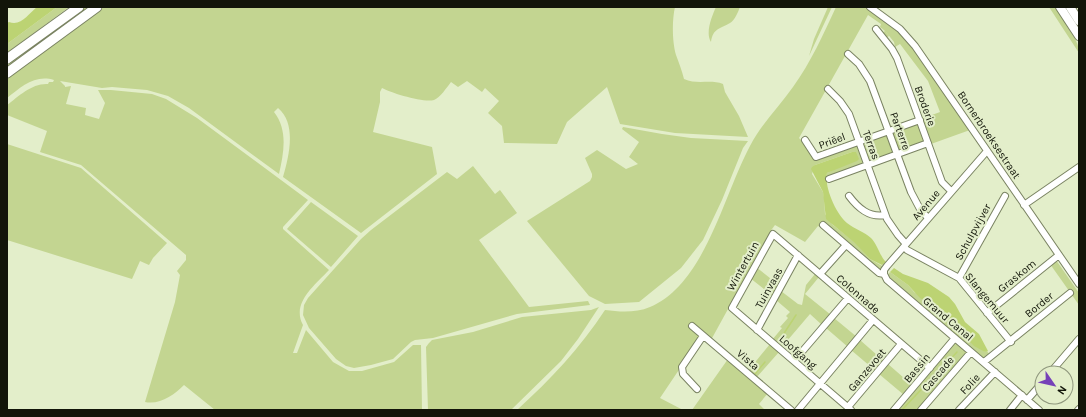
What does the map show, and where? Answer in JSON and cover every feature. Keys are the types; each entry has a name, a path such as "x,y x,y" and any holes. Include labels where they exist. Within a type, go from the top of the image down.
{"highway":[{"path":"7,59 79,7"},
{"path":"7,73 97,7"}],"main road":[{"path":"1060,7 1079,36"},
{"path":"1070,7 1079,20"}],"street":[{"name":"Bornerbroeksestraat","path":"870,7 900,29 915,46 1079,284"},
{"name":"Broderie","path":"876,29 892,49 897,58 942,182 951,192"},
{"name":"Parterre","path":"848,54 859,64 870,81 911,192 920,209 928,218"},
{"name":"Terras","path":"828,89 840,101 849,114 885,215 905,245"},
{"name":"Priëel","path":"805,140 816,157 920,120"},
{"path":"829,179 928,142"},
{"name":"Avenue","path":"884,274 884,270 987,151"},
{"path":"1024,205 1079,167"},
{"path":"849,196 856,205 869,214 879,216 885,215"},
{"name":"Schulpvijver","path":"959,278 1005,196"},
{"name":"Grand Canal","path":"824,225 879,273 884,274 884,277 889,282 1039,410"},
{"name":"Colonnade","path":"772,234 930,368"},
{"name":"Wintertuin","path":"732,308 772,234"},
{"path":"820,274 846,244"},
{"name":"Slangemuur","path":"905,245 907,250 959,278 1010,342"},
{"name":"Tuinvaas","path":"757,330 798,255"},
{"name":"Graskom","path":"987,313 1059,255"},
{"name":"Border","path":"984,362 1070,293"},
{"path":"794,361 848,298"},
{"name":"Loofgang","path":"732,308 849,409"},
{"path":"798,410 873,320"},
{"name":"Vista","path":"692,326 791,410"},
{"path":"697,389 683,374 682,367 703,336"},
{"name":"Bassin","path":"894,410 955,338"},
{"path":"1057,365 1079,339"},
{"name":"Ganzevoet","path":"849,409 901,344"},
{"name":"Cascade","path":"921,410 971,352"},
{"name":"Folie","path":"959,410 995,372"},
{"path":"1028,400 1034,393"},
{"path":"1010,410 1022,395"}],"shaded area":[{"path":"37,7 57,7 7,44 7,23 17,23 21,21"},
{"path":"57,7 69,7 7,53 7,44"},
{"path":"82,7 93,7 7,71 7,62"},
{"path":"104,7 675,7 673,38 676,55 684,79 694,82 714,82 723,84 725,92 739,116 748,137 675,133 620,124 607,87 567,122 557,144 504,143 502,126 488,113 499,101 485,88 482,92 467,81 458,87 451,82 439,97 429,101 408,97 382,88 373,132 432,147 437,174 361,233 283,177 289,150 290,131 284,115 278,108 274,112 281,126 284,142 279,174 189,108 168,96 147,90 112,87 102,88 60,81 65,87 71,86 66,104 86,108 85,115 99,119 105,103 98,90 152,94 166,99 197,118 308,200 283,227 283,229 329,270 311,288 302,302 300,317 303,325 293,353 297,353 306,330 333,362 349,371 362,371 394,362 413,345 421,345 422,410 215,410 184,385 161,401 151,403 145,402 175,302 180,275 177,271 186,260 186,255 81,165 40,152 47,131 7,115 7,105 21,94 31,88 42,84 48,84 54,80 34,80 7,98 7,79"},
{"path":"716,7 740,7 732,22 715,31 711,42 709,38 709,29"},
{"path":"828,7 832,7 809,56 814,39"},
{"path":"836,7 865,7 896,30 910,43 970,130 931,144 921,119 940,112 928,81 900,44 895,47 894,42 880,27 881,24 868,15 799,138 815,159 856,145 858,146 863,162 861,165 826,178 827,173 856,152 852,152 815,165 812,174 823,192 825,214 833,225 856,243 870,259 884,267 881,271 823,223 820,227 818,226 805,242 775,225 711,340 701,337 660,398 683,410 517,410 542,387 564,363 605,310 628,312 645,309 669,295 685,279 699,259 711,236 740,166 754,138 799,78 816,48"},
{"path":"1049,7 1057,7 1061,13 1076,41 1079,53"},
{"path":"885,31 889,36 886,38 882,33"},
{"path":"919,124 924,141 900,151 892,133"},
{"path":"623,127 691,138 748,141 743,148 722,200 703,240 681,268 639,302 605,304 589,296 527,221 590,181 592,174 585,158 597,150 626,169 638,164 629,157 639,142 622,129"},
{"path":"886,134 889,135 894,152 869,162 862,143"},
{"path":"7,144 81,168 167,243 153,258 149,265 140,261 132,279 7,240"},
{"path":"852,152 856,152 859,159 857,161 827,173 829,193 835,207 843,219 869,236 873,241 886,262 882,265 870,259 855,243 826,219 823,192 811,169 815,165"},
{"path":"473,166 495,194 500,190 517,213 479,240 529,307 588,301 590,305 517,314 433,338 415,340 393,359 354,368 346,366 336,359 309,328 303,315 304,305 308,298 361,239 371,230 447,172 457,179"},
{"path":"311,202 358,236 331,267 287,229"},
{"path":"1056,260 1079,293 1079,305 1050,264"},
{"path":"756,267 780,286 774,297 750,278"},
{"path":"894,268 903,274 928,283 949,297 955,304 965,322 979,334 988,351 985,352 974,346 953,324 949,316 944,311 920,298 908,285 890,272"},
{"path":"890,272 908,285 914,292 944,311 949,316 953,324 989,354 985,358 982,358 887,276"},
{"path":"815,274 819,277 805,294 831,315 822,325 810,314 781,348 772,340 782,328 780,327 788,318 786,316 790,312 776,300 781,291 798,304 802,305 806,285"},
{"path":"599,307 578,339 561,361 511,410 428,410 426,347 432,340 473,332 522,317 591,310"},
{"path":"834,318 857,337 848,347 826,328"},
{"path":"860,340 885,362 877,372 851,350"},
{"path":"956,342 967,352 918,410 898,410"},
{"path":"770,344 779,352 756,378 748,371"},
{"path":"728,359 768,393 759,404 765,410 692,410"},
{"path":"888,364 912,385 904,395 879,374"}],"waterway":[{"path":"779,341 796,315"},
{"path":"902,410 957,352"},
{"path":"755,374 765,362"}]}
